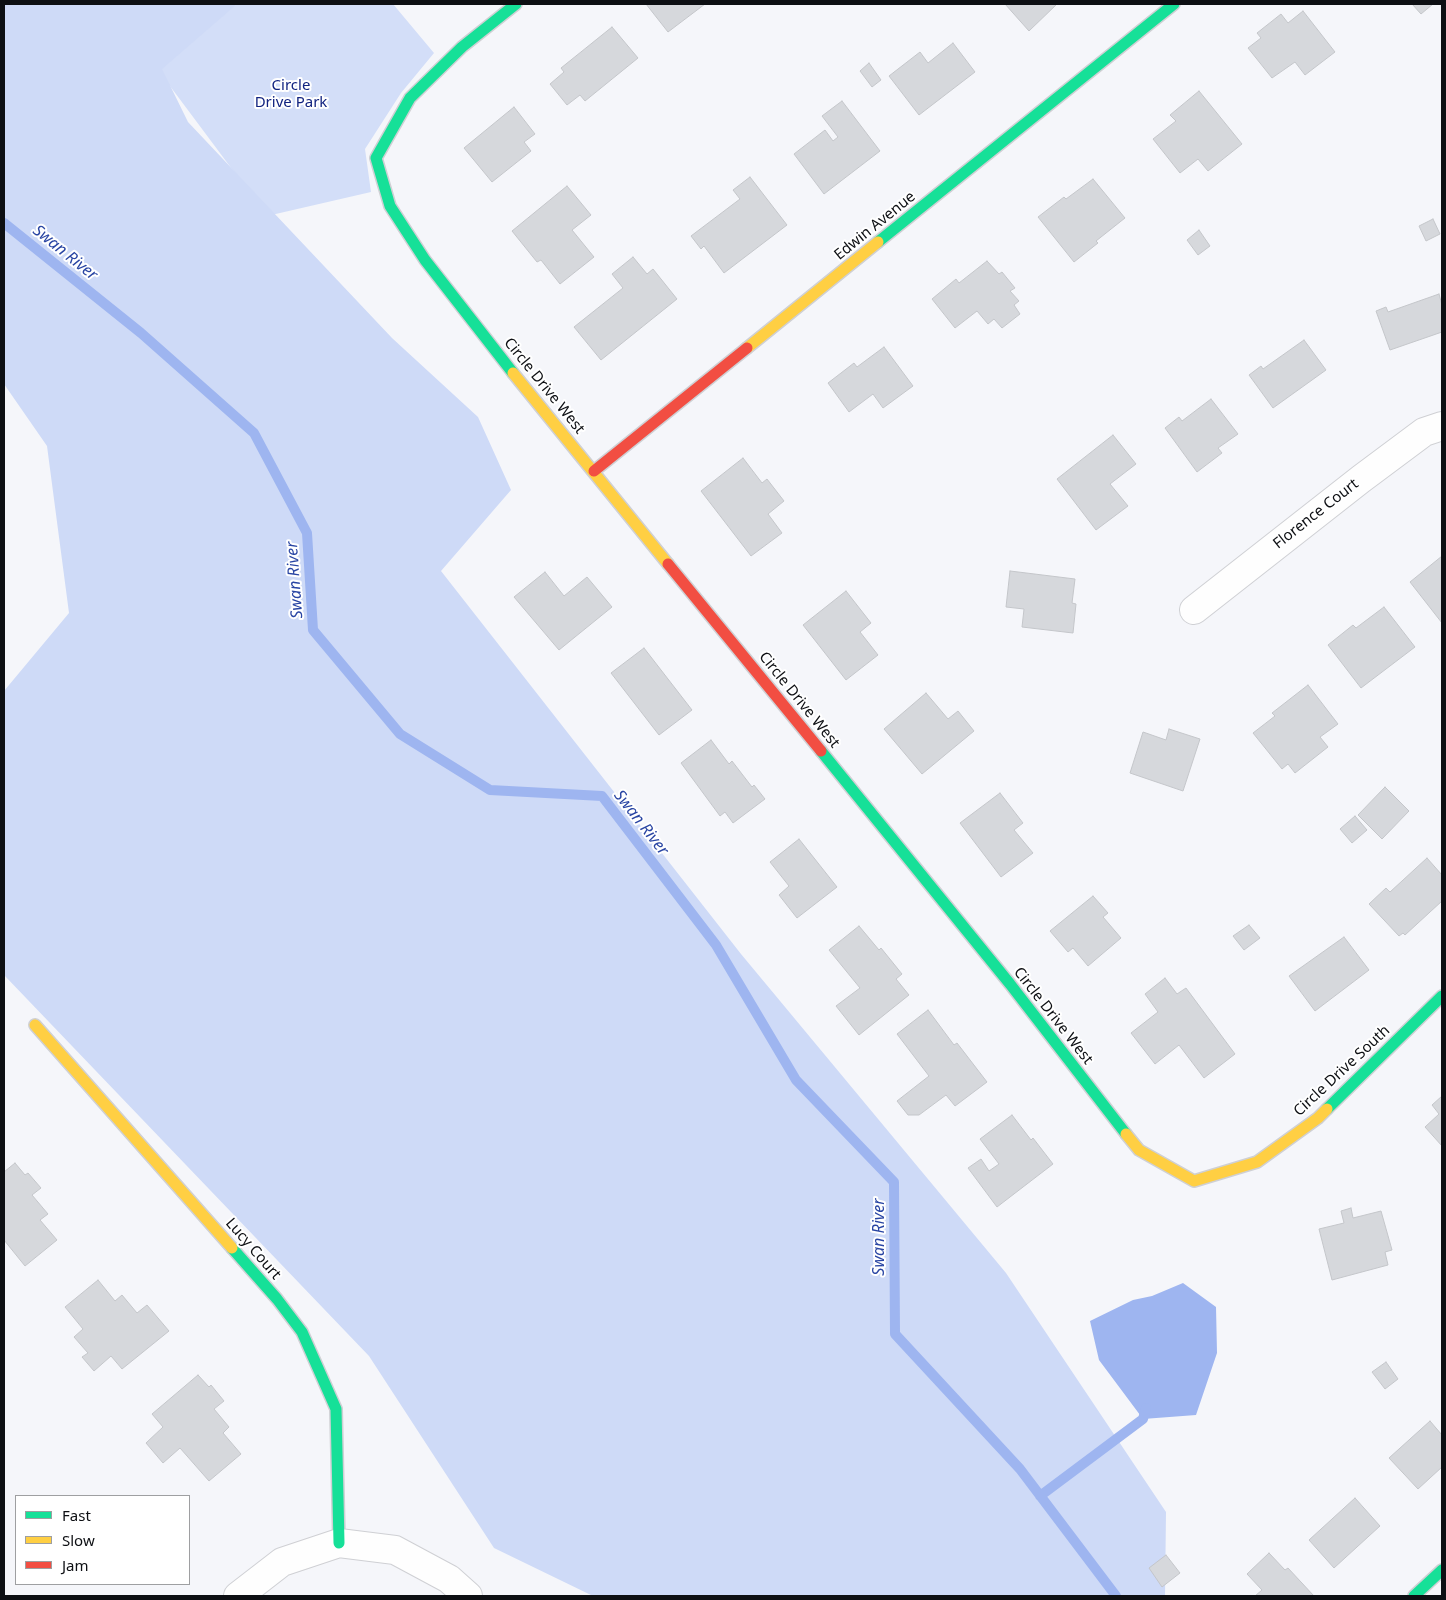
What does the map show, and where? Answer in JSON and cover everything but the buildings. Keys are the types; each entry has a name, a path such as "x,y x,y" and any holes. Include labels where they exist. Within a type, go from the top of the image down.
{"street":[{"name":"Circle Drive West","path":"516,4 462,47 410,98 376,158 390,206 425,260 520,381 1010,984 1140,1150 1194,1181 1256,1162"},
{"name":"Edwin Avenue","path":"594,471 1174,4"},
{"name":"Florence Court","path":"1194,610 1424,432 1442,426"},
{"name":"Circle Drive South","path":"1256,1162 1318,1118 1442,996"},
{"name":"Lucy Court","path":"35,1024 277,1299 302,1332 336,1409 339,1542"},
{"path":"238,1596 282,1562 339,1542 395,1550 448,1578 468,1596"},
{"path":"1414,1596 1442,1570"}],"green space":[{"name":"Circle Drive Park","path":"237,4 393,4 434,53 401,93 365,149 371,192 267,216 152,62"}],"shaded area":[{"path":"4,4 237,4 162,69 188,122 392,338 478,417 511,490 441,571 741,954 1006,1273 1166,1512 1165,1596 593,1596 494,1548 369,1356 4,975 4,691 69,613 47,446 4,384"}],"water":[{"path":"1183,1283 1216,1307 1217,1353 1196,1415 1143,1419 1099,1360 1090,1321 1133,1300 1152,1296"}],"waterway":[{"name":"Swan River","path":"4,223 141,333 254,433 307,533 313,630 400,734 490,790 602,796 716,945 796,1080 894,1182 895,1334 1020,1469 1116,1596"},
{"path":"1040,1496 1143,1419 1146,1408"}],"traffic: fast":[{"path":"513,373 425,260 390,206 376,158 410,98 462,47 516,4"},
{"path":"878,242 1174,4"},
{"path":"821,751 1010,984 1126,1134"},
{"path":"1327,1109 1442,996"},
{"path":"232,1248 277,1299 302,1332 336,1409 339,1543"},
{"path":"1414,1596 1442,1570"}],"traffic: slow":[{"path":"747,348 878,242"},
{"path":"513,373 668,564"},
{"path":"35,1025 232,1248"},
{"path":"1126,1134 1139,1150 1194,1181 1257,1162 1318,1118 1327,1109"}],"traffic: jam":[{"path":"594,471 747,348"},
{"path":"668,564 821,751"}]}
